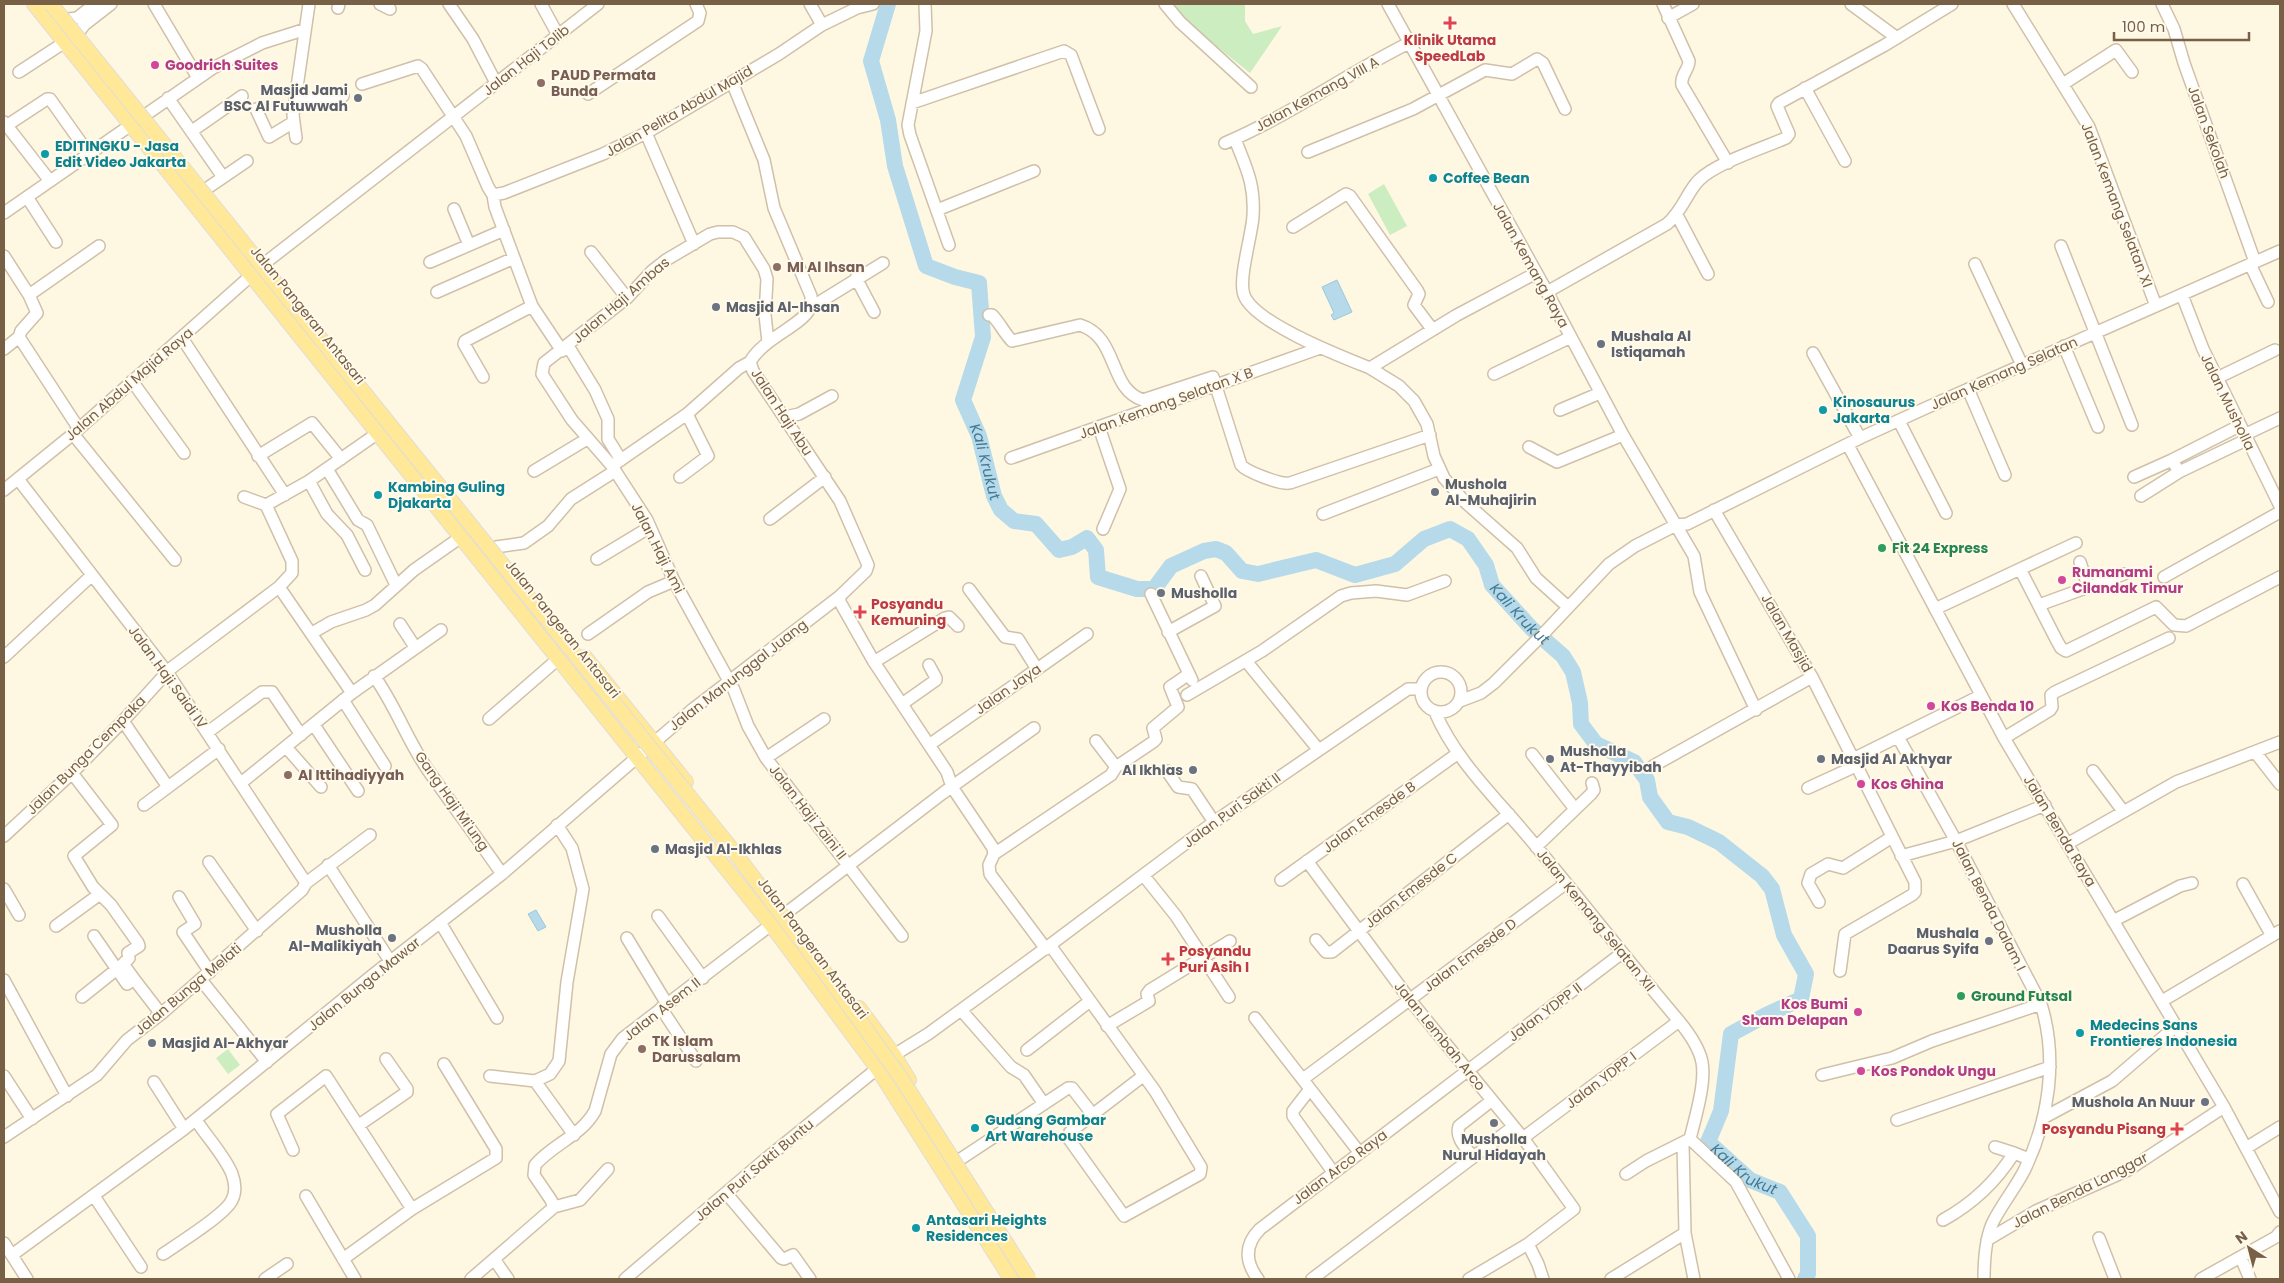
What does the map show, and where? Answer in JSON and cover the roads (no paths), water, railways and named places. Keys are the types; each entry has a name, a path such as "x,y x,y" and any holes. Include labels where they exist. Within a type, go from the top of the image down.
{"main road":[{"name":"Jalan Pangeran Antasari","path":"34,4 636,757 772,926 885,1062 957,1157 1036,1279"},
{"path":"42,4 622,724 816,972 894,1081 1018,1279"},
{"path":"51,4 735,853 821,967 901,1078 1029,1279"},
{"name":"Jalan Pangeran Antasari","path":"56,4 655,741 788,913 885,1062 939,1164 1010,1279"},
{"path":"691,825 709,811"},
{"path":"939,1164 957,1157"}],"street":[{"path":"69,19 77,18 95,4"},
{"path":"79,32 84,25 111,4"},
{"path":"154,4 198,78"},
{"path":"296,138 292,123 308,4"},
{"path":"449,4 473,39 496,83"},
{"path":"541,4 558,35"},
{"name":"Jalan Haji Tolib","path":"454,115 598,4"},
{"path":"588,94 698,20 700,13 696,4"},
{"path":"810,4 822,25"},
{"name":"Jalan Pelita Abdul Majid","path":"493,195 504,194 603,154 646,133 732,82 822,25 857,8 873,4"},
{"path":"925,4 926,31 909,114 910,135 949,245"},
{"path":"1165,4 1180,22 1250,87"},
{"name":"Jalan Kemang Raya","path":"1388,4 1547,292 1622,435 1694,556 1700,592 1756,710"},
{"path":"1663,4 1689,61 1682,84 1728,163"},
{"path":"1668,18 1693,4"},
{"path":"1850,4 1897,38"},
{"path":"1547,292 1667,224 1677,215 1697,182 1728,163 1788,136 1777,104 1897,38 1952,4"},
{"name":"Jalan Kemang Selatan XI","path":"2013,4 2063,84 2092,135 2156,306"},
{"name":"Jalan Sekolah","path":"2162,4 2174,29 2184,63 2268,302"},
{"path":"4,212 198,78 262,43 303,30"},
{"path":"19,72 65,42"},
{"name":"Jalan Kemang VIII A","path":"1320,348 1262,314 1248,303 1244,295 1243,283 1253,216 1253,190 1249,171 1230,141 1270,122 1326,88 1409,43"},
{"path":"2063,84 2116,50 2132,72"},
{"path":"912,102 1064,51 1071,54 1100,128"},
{"path":"1308,152 1366,130 1438,96 1485,70 1512,74 1538,59 1543,63 1565,108"},
{"path":"362,84 418,66 422,69 466,136 488,188 493,195"},
{"path":"732,82 764,160 774,208 811,296 810,308"},
{"path":"1805,88 1844,161"},
{"path":"192,131 242,96"},
{"path":"296,99 343,96"},
{"path":"168,98 223,177"},
{"path":"50,181 5,124 50,99 89,154"},
{"path":"256,109 269,137 292,123"},
{"path":"251,276 454,115"},
{"path":"646,133 694,244"},
{"path":"206,189 247,161"},
{"path":"938,210 1034,171"},
{"path":"1293,227 1346,194 1350,196 1417,290 1419,294 1414,303 1432,329"},
{"name":"Jalan Haji Ambas","path":"493,195 532,306 565,349"},
{"path":"27,197 56,242"},
{"path":"454,209 469,245"},
{"path":"1677,215 1708,274"},
{"path":"430,262 504,230"},
{"name":"Jalan Haji Ambas","path":"542,374 544,363 565,349 626,298 652,271 677,252 710,234 727,231 739,234 747,241 764,269 767,279 765,315 768,342"},
{"path":"29,295 99,246"},
{"path":"2061,246 2132,425"},
{"path":"591,252 626,298"},
{"name":"Jalan Kemang Selatan","path":"1676,525 1688,524 1860,438 2064,346 2280,252"},
{"path":"4,256 29,295 37,315 19,337 4,349"},
{"path":"437,292 514,258"},
{"name":"Jalan Haji Abu","path":"840,596 866,571 868,565 840,501 786,417 753,371 750,362 754,354 810,308 883,263"},
{"path":"1975,264 2022,365"},
{"path":"1370,368 1432,329 1536,273"},
{"name":"Jalan Abdul Majid Raya","path":"4,490 76,432 251,276"},
{"path":"856,278 874,312"},
{"name":"Jalan Musholla","path":"2182,295 2203,349 2280,506"},
{"path":"483,377 464,344 465,341 532,306"},
{"path":"989,316 992,315 998,320 1004,332 1012,341 1080,325 1086,327 1097,333 1124,385 1136,398 1143,400 1211,376 1214,378 1214,386 1241,465 1246,469 1283,484 1430,435"},
{"path":"19,337 76,432 175,560"},
{"path":"1494,374 1570,337"},
{"path":"182,338 285,495"},
{"path":"2064,346 2098,427"},
{"path":"1320,348 1370,368 1398,386 1414,401 1427,424 1439,469 1444,478 1465,502 1517,548 1536,578 1568,607"},
{"name":"Jalan Kemang Selatan X B","path":"1011,458 1320,348"},
{"path":"565,349 596,390 608,419 608,439 616,466"},
{"path":"2217,378 2275,350"},
{"path":"1813,353 1860,438"},
{"path":"496,547 524,543 548,526 571,499 686,414 739,368 750,362"},
{"name":"Jalan Haji Ami","path":"542,374 587,439 616,466 650,527 674,581 729,680"},
{"path":"132,381 184,453"},
{"path":"1968,389 2005,474"},
{"path":"1560,410 1600,393"},
{"path":"786,417 799,414 832,396"},
{"path":"680,477 708,456 686,414"},
{"path":"2134,477 2172,460 2280,418"},
{"path":"1899,421 1946,513"},
{"path":"258,456 312,423 341,459"},
{"path":"1100,427 1119,486 1119,492 1104,529"},
{"path":"244,496 266,505 309,481 378,433"},
{"path":"2141,496 2243,433"},
{"path":"1529,447 1557,462 1622,435"},
{"path":"534,471 587,439"},
{"name":"Jalan Benda Raya","path":"1848,444 1980,696 2224,1107 2280,1212"},
{"path":"2172,460 2178,472"},
{"path":"327,469 358,520 367,525 396,586"},
{"path":"1323,514 1439,469"},
{"path":"770,519 825,477"},
{"name":"Jalan Haji Saidi IV","path":"18,479 167,672 219,748 306,883"},
{"path":"309,481 327,514 347,535 365,570"},
{"name":"Jalan Bunga Cempaka","path":"4,836 72,773 123,722 167,672 279,586 292,573 292,561 266,505"},
{"name":"Jalan Masjid","path":"1714,510 1812,677 1915,882 1915,892 1912,895 1848,931 1843,936 1840,971"},
{"path":"2164,577 2280,512"},
{"path":"1460,701 1462,692 1459,681 1446,672 1430,675 1424,681 1421,688 1424,703 1435,712 1443,713 1451,710 1460,701 1481,693 1546,631 1609,564 1625,552 1676,525"},
{"path":"597,559 650,527"},
{"path":"312,633 331,622 366,610 461,537"},
{"path":"1935,608 2076,543"},
{"path":"2080,562 2088,586"},
{"path":"2020,569 2057,642 2066,651 2156,607 2174,625 2186,626 2280,577"},
{"path":"2039,605 2124,574"},
{"path":"4,657 91,576"},
{"path":"1168,632 1215,606 1201,576"},
{"path":"588,634 648,592 674,581"},
{"path":"1151,594 1189,674 1192,692 1246,661 1342,596 1351,592 1376,591 1407,595 1445,582"},
{"path":"279,586 312,633 385,766"},
{"path":"968,589 1006,637 1018,639 1037,669"},
{"path":"840,596 840,602 874,662 947,772 952,787 993,848 994,854 988,869 990,874 1090,1001 1155,1091 1201,1168 1200,1174 1122,1215 1069,1139 1070,1132 1144,1076"},
{"name":"Jalan Manunggal Juang","path":"636,757 729,680 840,596"},
{"path":"874,662 945,618 949,617 958,626"},
{"path":"400,624 415,647"},
{"path":"241,783 374,676 440,630"},
{"name":"Jalan Jaya","path":"929,745 1087,634"},
{"path":"2004,738 2050,710 2052,707 2051,695 2055,692 2169,638"},
{"path":"488,719 558,659"},
{"path":"1246,661 1318,749"},
{"path":"902,704 936,680 929,665"},
{"path":"994,854 1111,775 1116,767 1153,742 1156,739 1153,728 1178,707 1170,687 1189,674"},
{"name":"Gang Haji Mi'ung","path":"374,676 386,692 397,717 429,773 502,874"},
{"path":"1653,766 1812,677"},
{"name":"Jalan Haji Zaini II","path":"729,680 748,726 766,758 902,936"},
{"name":"Jalan Puri Sakti II","path":"885,1062 962,1010 1214,822 1318,749 1408,689 1421,688"},
{"path":"208,732 267,690 272,692 301,735"},
{"path":"1808,788 1898,737 1980,696"},
{"name":"Jalan Kemang Selatan XII","path":"1435,712 1444,733 1457,754 1509,814 1679,1021 1693,1042 1702,1063 1698,1104 1687,1141 1685,1233 1694,1279"},
{"path":"766,758 824,719"},
{"path":"123,722 168,786"},
{"path":"314,725 358,791"},
{"name":"Jalan Asem II","path":"554,1207 534,1175 534,1167 539,1160 584,1126 595,1111 611,1054 615,1048 664,1006 772,926 848,865 1034,728"},
{"name":"Jalan Benda Dalam I","path":"1898,737 1956,840 2042,1004 2047,1030 2050,1067 2043,1118 2029,1160 1993,1221 1987,1240 1984,1279"},
{"path":"1096,741 1116,767"},
{"path":"2067,844 2185,778 2280,742"},
{"path":"286,747 321,786"},
{"path":"144,805 219,748"},
{"path":"2255,752 2280,784"},
{"name":"Jalan Emesde B","path":"1281,880 1457,754"},
{"path":"1532,754 1575,809"},
{"name":"Jalan Bunga Mawar","path":"4,1266 13,1257 196,1120 390,961 502,874 636,757"},
{"path":"1168,771 1178,787 1192,789 1214,822"},
{"path":"2093,771 2123,811"},
{"path":"72,773 112,826 74,856 93,887 137,941 139,946 128,953 129,958 123,964 161,1014"},
{"path":"1536,847 1594,792 1592,783"},
{"path":"1901,856 1956,840 2045,805"},
{"name":"Jalan Emesde C","path":"1316,940 1329,953 1509,814"},
{"path":"490,1076 536,1081 542,1079 555,1069 560,1055 567,982 583,889 572,848 557,825"},
{"name":"Jalan Bunga Melati","path":"4,1137 97,1075 127,1040 206,976 302,890 306,883 370,835"},
{"path":"1819,902 1808,883 1811,874 1828,864 1843,868 1892,837"},
{"path":"209,862 257,931"},
{"name":"Jalan Lembah Arco","path":"1307,862 1410,1000 1523,1138 1574,1209 1528,1244"},
{"path":"328,865 390,961"},
{"path":"1144,876 1176,916 1229,997"},
{"path":"2113,921 2180,886 2192,883"},
{"name":"Jalan Emesde D","path":"1333,1172 1292,1116 1307,1084 1410,1000 1565,884"},
{"path":"2162,1001 2276,934 2243,884"},
{"path":"4,889 19,915"},
{"path":"56,926 100,894"},
{"path":"179,896 195,924 183,932 206,976 267,1062"},
{"path":"658,916 702,978"},
{"path":"440,922 497,1018"},
{"path":"94,936 127,984 134,978"},
{"path":"627,938 696,1061"},
{"path":"1107,1026 1147,1002 1149,998 1147,994 1150,990 1230,941"},
{"name":"Jalan YDPP II","path":"1467,1070 1622,953"},
{"path":"82,997 117,969"},
{"path":"4,980 67,1096"},
{"path":"1027,1050 1090,1001"},
{"path":"1822,1075 1892,1058 1932,1041 2042,1004"},
{"path":"962,1010 1011,1067 1024,1074 1044,1104"},
{"path":"1255,1018 1359,1152"},
{"name":"Jalan YDPP I","path":"1523,1138 1679,1021"},
{"path":"2043,1118 2112,1081 2176,1026"},
{"path":"359,1126 407,1092 407,1089 386,1059"},
{"name":"Jalan Puri Sakti Buntu","path":"625,1279 885,1062"},
{"path":"343,1259 412,1208 496,1158 497,1154 444,1064"},
{"path":"1897,1120 2050,1067"},
{"name":"Jalan Arco Raya","path":"1258,1279 1251,1270 1247,1256 1254,1234 1467,1070"},
{"path":"4,1076 32,1119"},
{"path":"293,1150 276,1114 324,1076 328,1076 412,1208"},
{"path":"536,1081 574,1135"},
{"path":"154,1082 184,1129"},
{"path":"957,1157 1071,1087 1093,1115"},
{"path":"1473,1157 1460,1140 1457,1130 1459,1126 1491,1101"},
{"name":"Jalan Benda Langgar","path":"1987,1240 2036,1211 2128,1170 2224,1107"},
{"path":"163,1254 220,1213 232,1202 234,1194 235,1185 231,1172 196,1120"},
{"path":"1313,1279 1513,1127"},
{"path":"2246,1148 2280,1127"},
{"path":"1626,1174 1652,1158 1687,1141 1736,1182 1789,1279"},
{"path":"1995,1147 2029,1160"},
{"path":"1943,1220 1961,1210 1983,1191 2000,1174 2014,1153"},
{"path":"471,1279 554,1207 580,1200 608,1169"},
{"path":"726,1193 781,1258 784,1259 793,1255 810,1279"},
{"path":"94,1196 141,1268"},
{"path":"306,1196 355,1279"},
{"path":"2201,1279 2241,1258 2276,1237 2280,1232"},
{"path":"1611,1279 1685,1233"},
{"path":"2099,1238 2115,1279"},
{"path":"4,1243 27,1279"},
{"path":"1469,1279 1528,1244 1543,1279"},
{"path":"2241,1258 2250,1279"},
{"path":"494,1259 508,1279"},
{"path":"268,1278 287,1264"}],"water":[{"path":"1337,280 1352,312 1334,320 1331,315 1334,313 1322,287"},
{"path":"536,910 546,927 538,931 528,914"}],"waterway":[{"name":"Kali Krukut","path":"888,4 871,61 888,120 895,166 926,266 955,277 979,283 983,337 963,400 979,436 994,496 1001,510 1014,521 1036,524 1059,550 1072,547 1087,538 1096,550 1098,577 1137,589 1154,589 1171,566 1204,551 1216,549 1226,553 1242,571 1258,574 1316,560 1355,575 1395,564 1424,539 1450,529 1468,539 1486,565 1492,585 1531,628 1563,656 1573,672 1580,703 1581,724 1596,744 1634,762 1647,780 1650,797 1668,822 1688,827 1719,842 1762,876 1772,889 1784,935 1806,974 1801,999 1731,1034 1721,1111 1708,1142 1750,1180 1780,1192 1808,1236 1808,1274 1805,1279"}],"place":[{"name":"Klinik Utama SpeedLab","path":"1450,23"},
{"name":"Goodrich Suites","path":"155,65"},
{"name":"PAUD Permata Bunda","path":"541,83"},
{"name":"Masjid Jami BSC Al Futuwwah","path":"358,98"},
{"name":"EDITINGKU - Jasa Edit Video Jakarta","path":"45,154"},
{"name":"Coffee Bean","path":"1433,178"},
{"name":"MI Al Ihsan","path":"777,267"},
{"name":"Masjid Al-Ihsan","path":"716,307"},
{"name":"Mushala Al Istiqamah","path":"1601,344"},
{"name":"Kinosaurus Jakarta","path":"1823,410"},
{"name":"Mushola Al-Muhajirin","path":"1435,492"},
{"name":"Kambing Guling Djakarta","path":"378,495"},
{"name":"Fit 24 Express","path":"1882,548"},
{"name":"Rumanami Cilandak Timur","path":"2062,580"},
{"name":"Musholla","path":"1161,593"},
{"name":"Posyandu Kemuning","path":"860,612"},
{"name":"Kos Benda 10","path":"1931,706"},
{"name":"Musholla At-Thayyibah","path":"1550,759"},
{"name":"Masjid Al Akhyar","path":"1821,759"},
{"name":"Al Ikhlas","path":"1193,770"},
{"name":"Al Ittihadiyyah","path":"288,775"},
{"name":"Kos Ghina","path":"1861,784"},
{"name":"Masjid Al-Ikhlas","path":"655,849"},
{"name":"Musholla Al-Malikiyah","path":"392,938"},
{"name":"Mushala Daarus Syifa","path":"1989,941"},
{"name":"Posyandu Puri Asih I","path":"1168,959"},
{"name":"Ground Futsal","path":"1961,996"},
{"name":"Kos Bumi Sham Delapan","path":"1858,1012"},
{"name":"Medecins Sans Frontieres Indonesia","path":"2080,1033"},
{"name":"Masjid Al-Akhyar","path":"152,1043"},
{"name":"TK Islam Darussalam","path":"642,1049"},
{"name":"Kos Pondok Ungu","path":"1861,1071"},
{"name":"Mushola An Nuur","path":"2205,1102"},
{"name":"Musholla Nurul Hidayah","path":"1494,1123"},
{"name":"Gudang Gambar Art Warehouse","path":"975,1128"},
{"name":"Posyandu Pisang","path":"2177,1129"},
{"name":"Antasari Heights Residences","path":"916,1228"}]}
